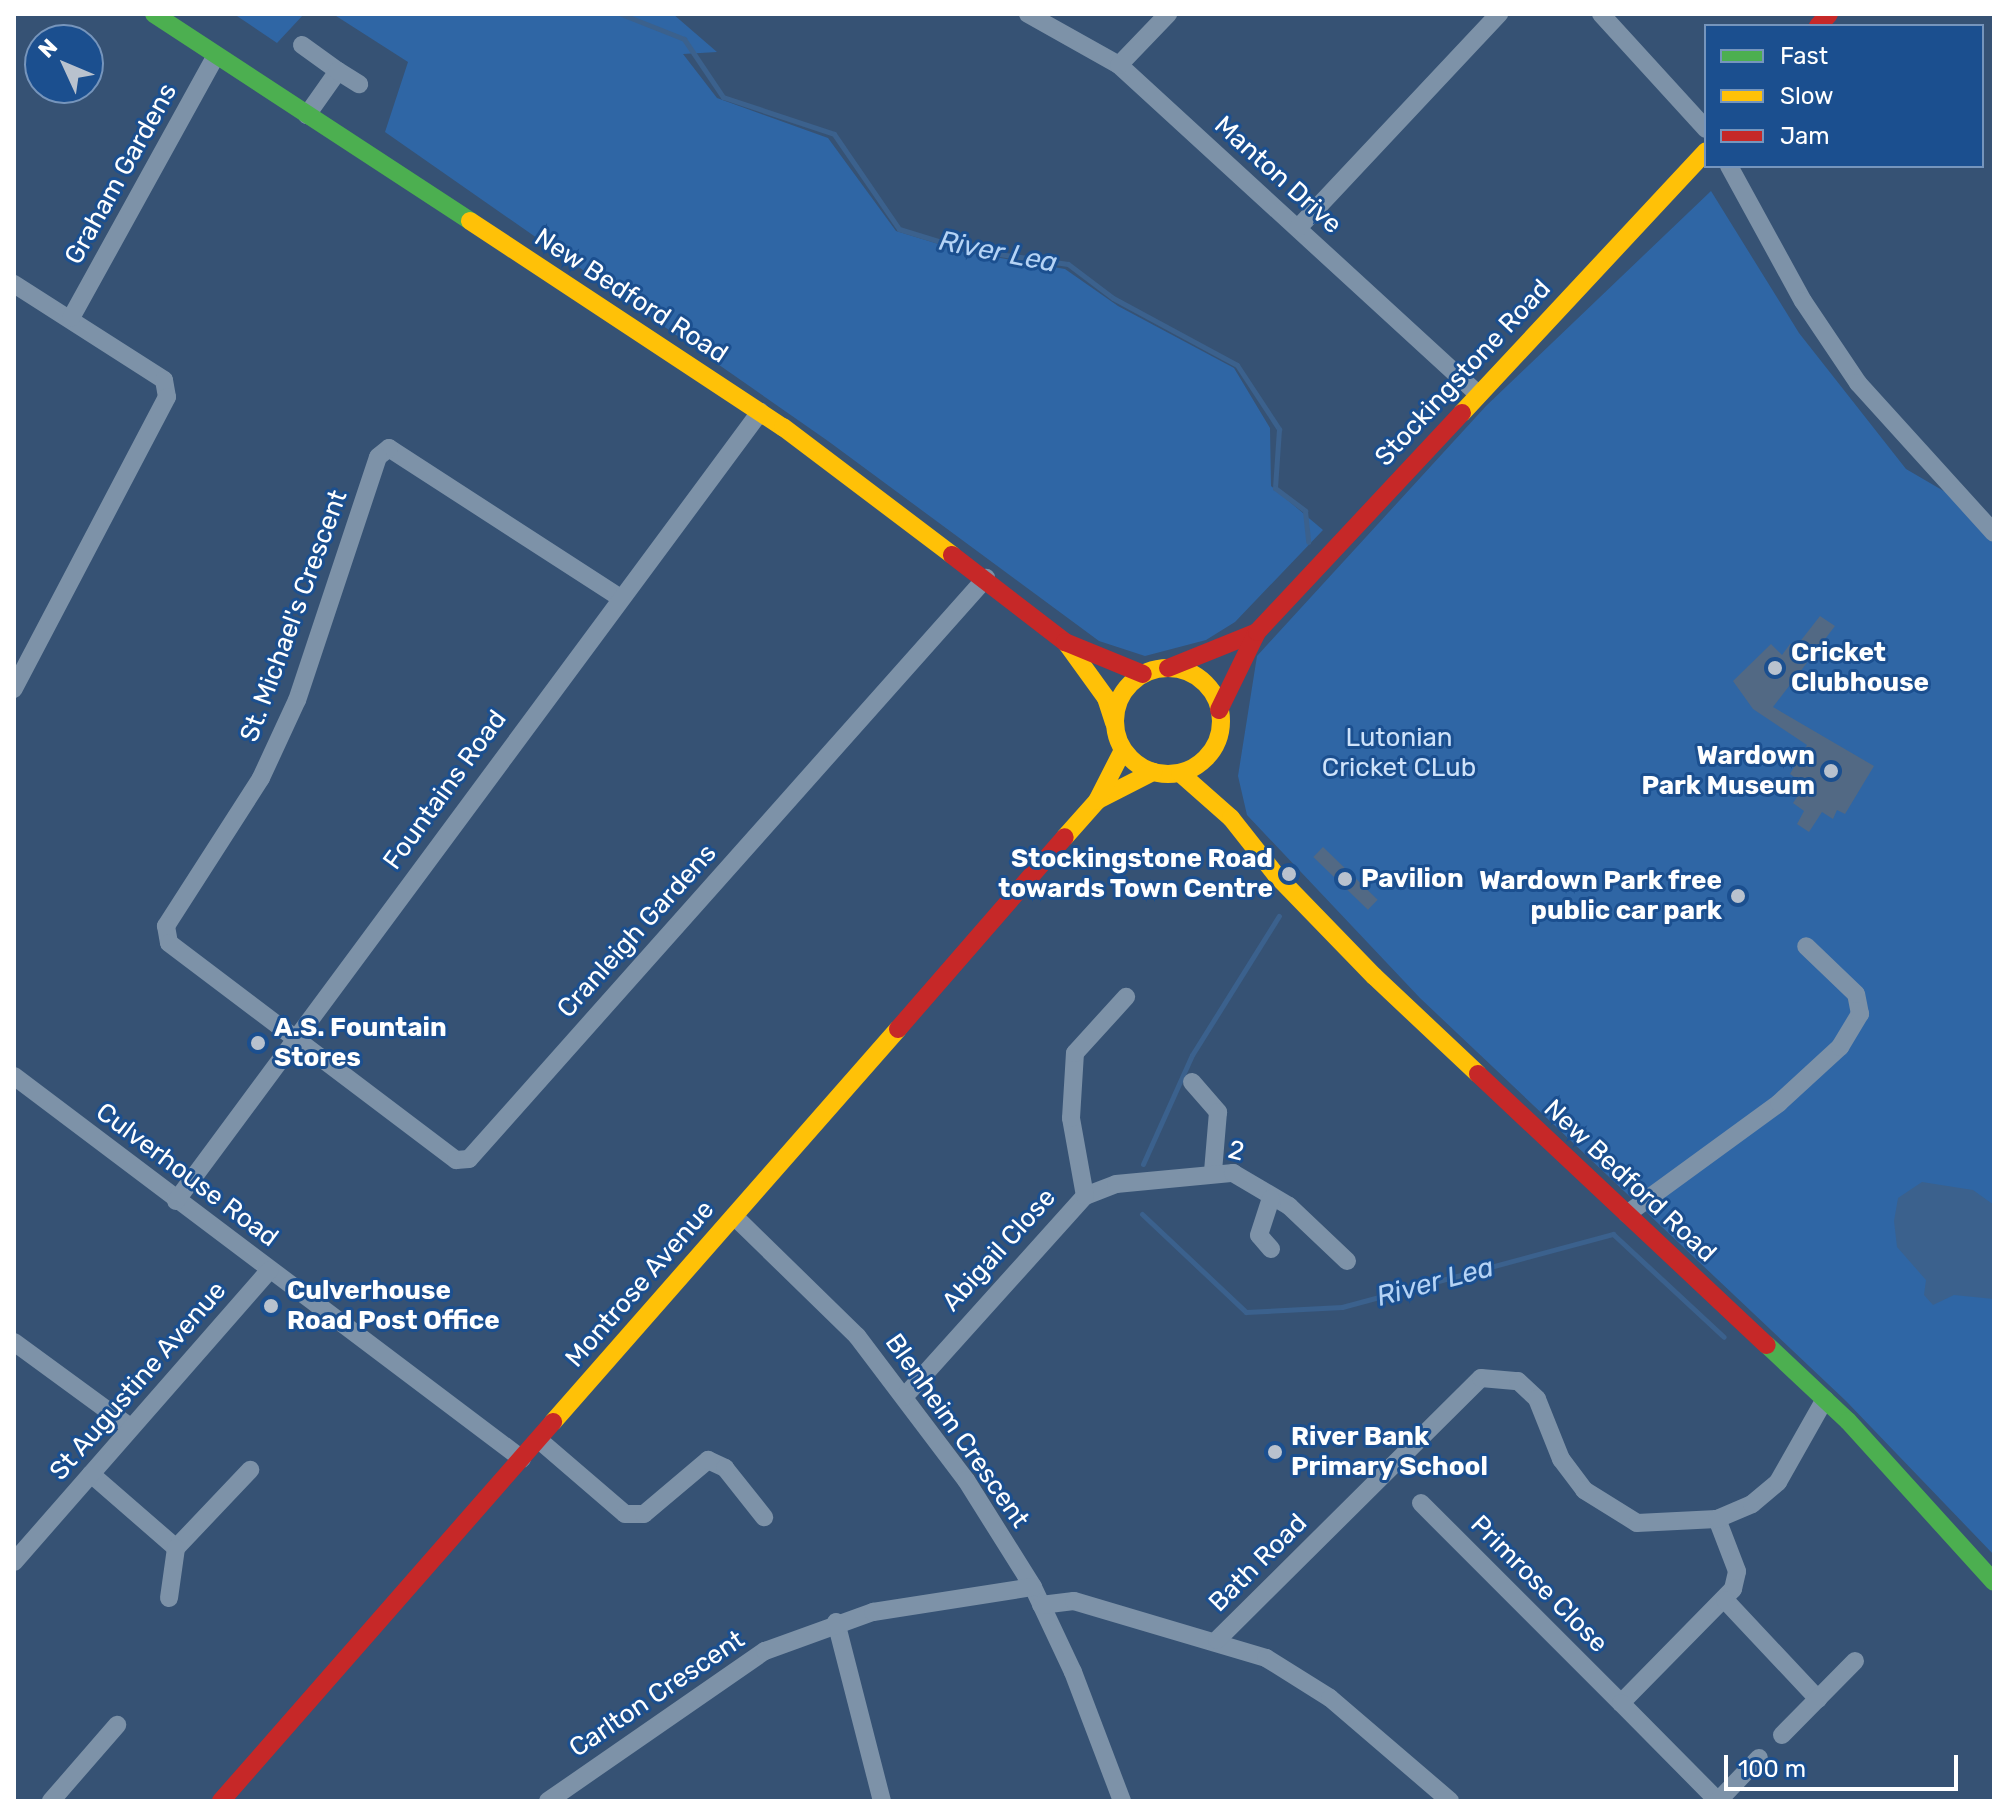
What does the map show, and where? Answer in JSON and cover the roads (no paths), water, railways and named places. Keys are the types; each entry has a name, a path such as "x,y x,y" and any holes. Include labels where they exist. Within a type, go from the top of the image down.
{"main road":[{"name":"New Bedford Road","path":"154,14 760,412 986,578 1065,642 1106,698 1114,723"},
{"name":"Stockingstone Road","path":"1219,710 1257,632 1704,153"},
{"name":"Stockingstone Road","path":"1168,668 1257,632"},
{"name":"New Bedford Road","path":"1065,642 1143,674"},
{"path":"1168,668 1201,680 1219,710 1218,738 1203,760 1180,773 1153,772 1123,750 1114,723 1122,695 1143,674 1168,668"},
{"name":"New Bedford Road","path":"1218,738 1231,818"},
{"name":"Montrose Avenue","path":"221,1801 1097,801 1123,750"},
{"name":"Montrose Avenue","path":"1097,801 1153,772"},
{"name":"New Bedford Road","path":"1180,773 1231,818 1276,875 1374,976 1825,1399 1994,1582"}],"street":[{"name":"Manton Drive","path":"1028,14 1119,65 1478,394"},
{"path":"1119,65 1168,14"},
{"path":"1298,228 1499,14"},
{"path":"1601,14 1704,127"},
{"path":"302,45 359,84"},
{"name":"Graham Gardens","path":"71,318 216,55"},
{"path":"307,115 338,71"},
{"path":"1730,168 1803,301 1858,383 1994,533"},
{"path":"14,284 164,380 167,397 14,689"},
{"name":"Fountains Road","path":"176,1201 619,597 760,412"},
{"name":"St. Michael's Crescent","path":"296,1039 169,943 166,926 261,778 297,700 378,457 389,448 403,451 619,597"},
{"name":"Cranleigh Gardens","path":"296,1039 456,1160 469,1159 986,578"},
{"path":"1627,1214 1779,1103 1840,1047 1860,1014 1856,994 1806,946"},
{"name":"Abigail Close","path":"904,1397 1085,1196 1071,1118 1075,1053 1126,997"},
{"name":"Culverhouse Road","path":"14,1076 522,1459"},
{"path":"1192,1082 1218,1112 1213,1171"},
{"path":"1246,1179 1257,1163"},
{"name":"2","path":"1085,1196 1116,1184 1213,1171 1246,1179 1271,1199 1289,1206 1347,1261"},
{"path":"1271,1199 1259,1235 1271,1249"},
{"name":"Blenheim Crescent","path":"734,1216 819,1295 904,1397 966,1480 1033,1587 1122,1801"},
{"name":"St Augustine Avenue","path":"14,1562 270,1270"},
{"path":"14,1342 130,1427"},
{"name":"Bath Road","path":"1217,1640 1470,1386 1497,1376 1518,1381 1537,1399 1561,1459 1610,1512 1637,1523 1717,1519"},
{"path":"1621,1703 1725,1600 1737,1571 1717,1519 1752,1504 1778,1482 1825,1399"},
{"path":"539,1440 625,1514 644,1514 708,1460 725,1468 764,1517"},
{"path":"169,1598 176,1548 250,1470"},
{"path":"91,1474 176,1548"},
{"name":"Primrose Close","path":"1421,1503 1718,1800 1759,1758"},
{"name":"Carlton Crescent","path":"548,1801 718,1679 836,1622 1033,1587"},
{"path":"1725,1600 1818,1699"},
{"path":"1041,1605 1074,1601 1217,1640 1266,1658 1330,1698 1450,1801"},
{"path":"836,1622 882,1801"},
{"path":"1782,1735 1855,1661"},
{"path":"57,1799 117,1725"}],"waterway":[{"name":"River Lea","path":"621,14 684,39 723,97 834,134 899,229 965,249 1068,264 1113,298 1237,365 1279,429 1275,488 1305,511 1308,542"},
{"name":"River Lea","path":"1143,1164 1192,1055 1279,916"},
{"name":"River Lea","path":"1142,1214 1246,1312 1342,1307 1613,1234 1724,1337"}],"place":[{"name":"Cricket Clubhouse","path":"1775,668"},
{"name":"Wardown Park Museum","path":"1831,771"},
{"name":"Stockingstone Road towards Town Centre","path":"1289,874"},
{"name":"Pavilion","path":"1345,879"},
{"name":"Wardown Park free public car park","path":"1738,896"},
{"name":"A.S. Fountain Stores","path":"258,1043"},
{"name":"Culverhouse Road Post Office","path":"271,1306"},
{"name":"River Bank Primary School","path":"1275,1452"}],"park label":[{"name":"Lutonian Cricket CLub","path":"1399,753"}]}
